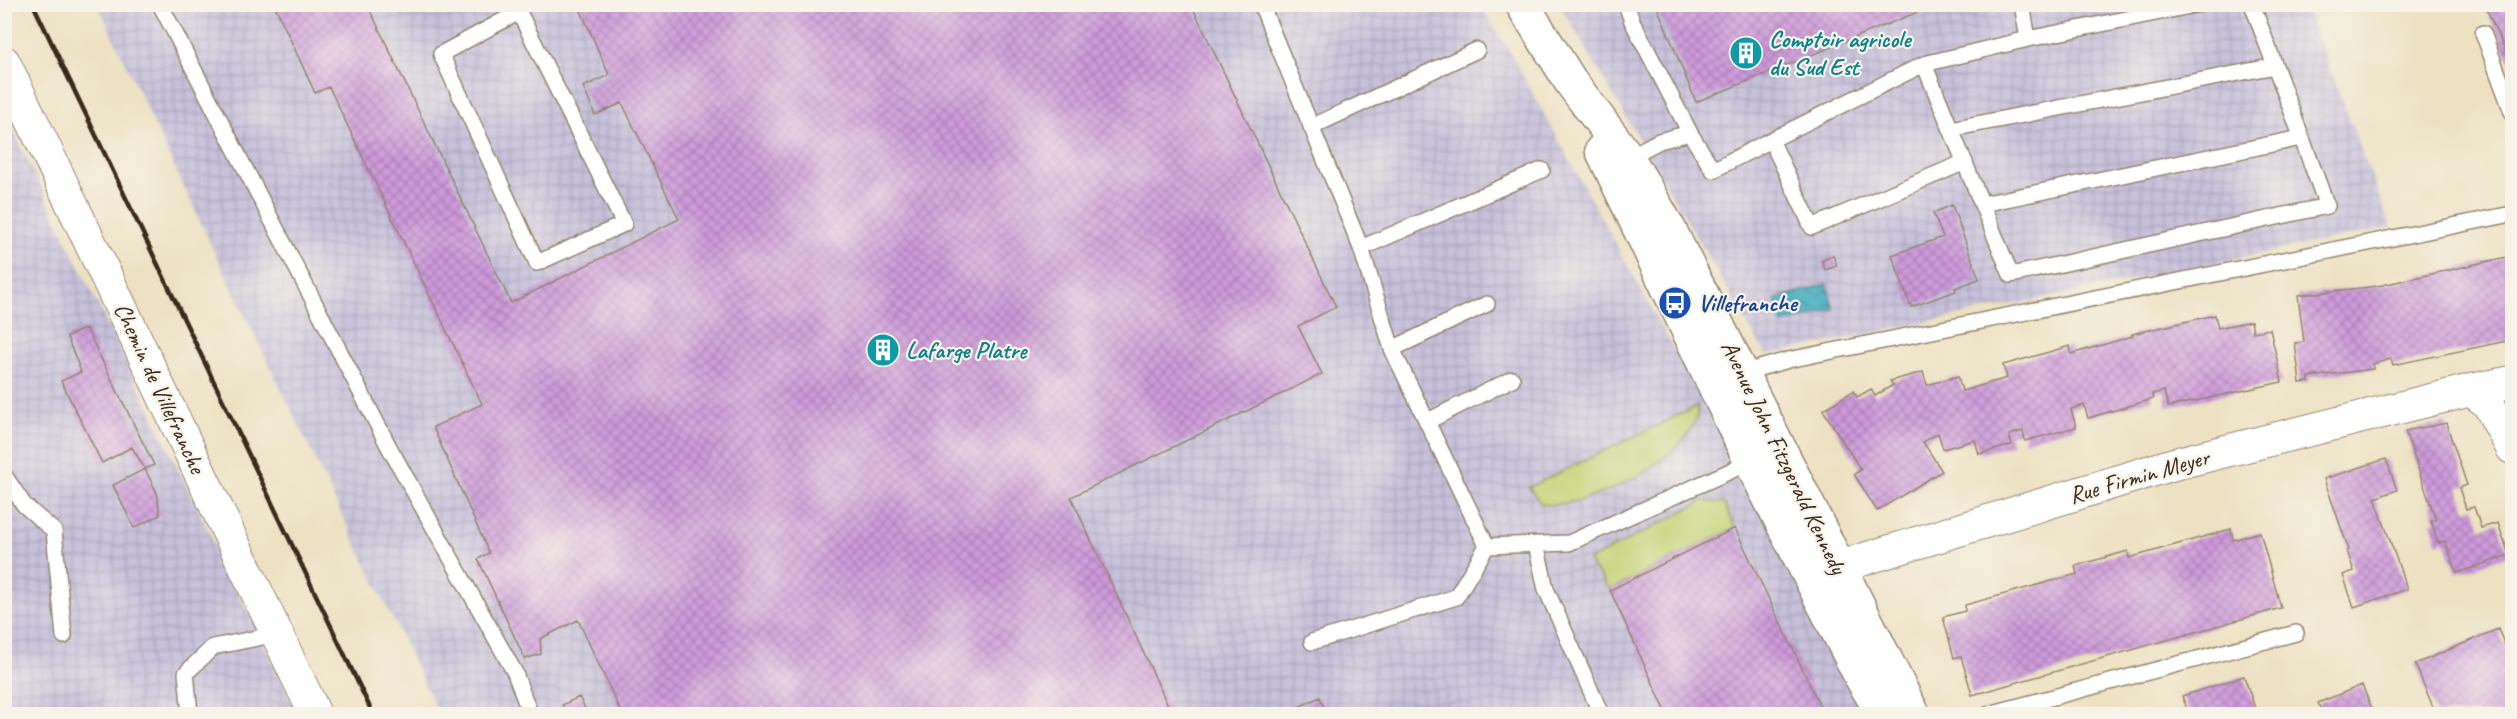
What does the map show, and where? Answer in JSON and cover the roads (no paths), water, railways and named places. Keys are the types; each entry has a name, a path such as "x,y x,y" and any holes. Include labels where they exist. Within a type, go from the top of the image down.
{"street":[{"name":"Avenue John Fitzgerald Kennedy","path":"1522,4 1619,164 1825,574 1883,714"},
{"name":"Chemin de Villefranche","path":"8,79 315,714"},
{"name":"Avenue John Fitzgerald Kennedy","path":"1619,164 1669,229 1742,373 1765,455"},
{"name":"Rue Firmin Meyer","path":"1825,574 2174,464 2471,390 2512,382"},
{"path":"2471,390 2488,403 2512,448"},
{"name":"Avenue John Fitzgerald Kennedy","path":"1825,574 1913,714"}],"lane":[{"path":"160,4 389,447 515,673 530,714"},
{"path":"1261,4 1361,248 1392,349 1486,546"},
{"path":"1626,4 1632,21 1690,133 1713,170 1924,64 2028,39 2200,4"},
{"path":"2022,4 2028,39"},
{"path":"1924,64 2011,274 2327,206 2252,4"},
{"path":"517,8 624,224 537,263 441,54 517,8"},
{"path":"2483,33 2512,112"},
{"path":"1311,127 1477,50"},
{"path":"1951,129 2275,66"},
{"path":"1619,164 1659,141 1690,133"},
{"path":"1982,204 2301,138"},
{"path":"1771,140 1812,227 1965,162"},
{"path":"1361,248 1542,170"},
{"path":"1742,373 1788,360 2512,214"},
{"path":"1392,349 1487,304"},
{"path":"1428,421 1512,379"},
{"path":"1486,546 1569,543 1765,455"},
{"path":"4,475 24,505 54,531 64,636"},
{"path":"1536,544 1546,589 1601,714"},
{"path":"1312,642 1456,597 1486,546"},
{"path":"1989,714 2296,633"},
{"path":"190,714 186,673 213,647 277,634"}],"water":[{"path":"1827,284 1834,310 1782,324 1775,299"}],"railway":[{"path":"33,4 373,714"}],"place":[{"name":"Comptoir agricole du Sud Est","path":"1746,53"},
{"name":"Villefranche","path":"1675,303"},
{"name":"Lafarge Platre","path":"883,350"}]}
